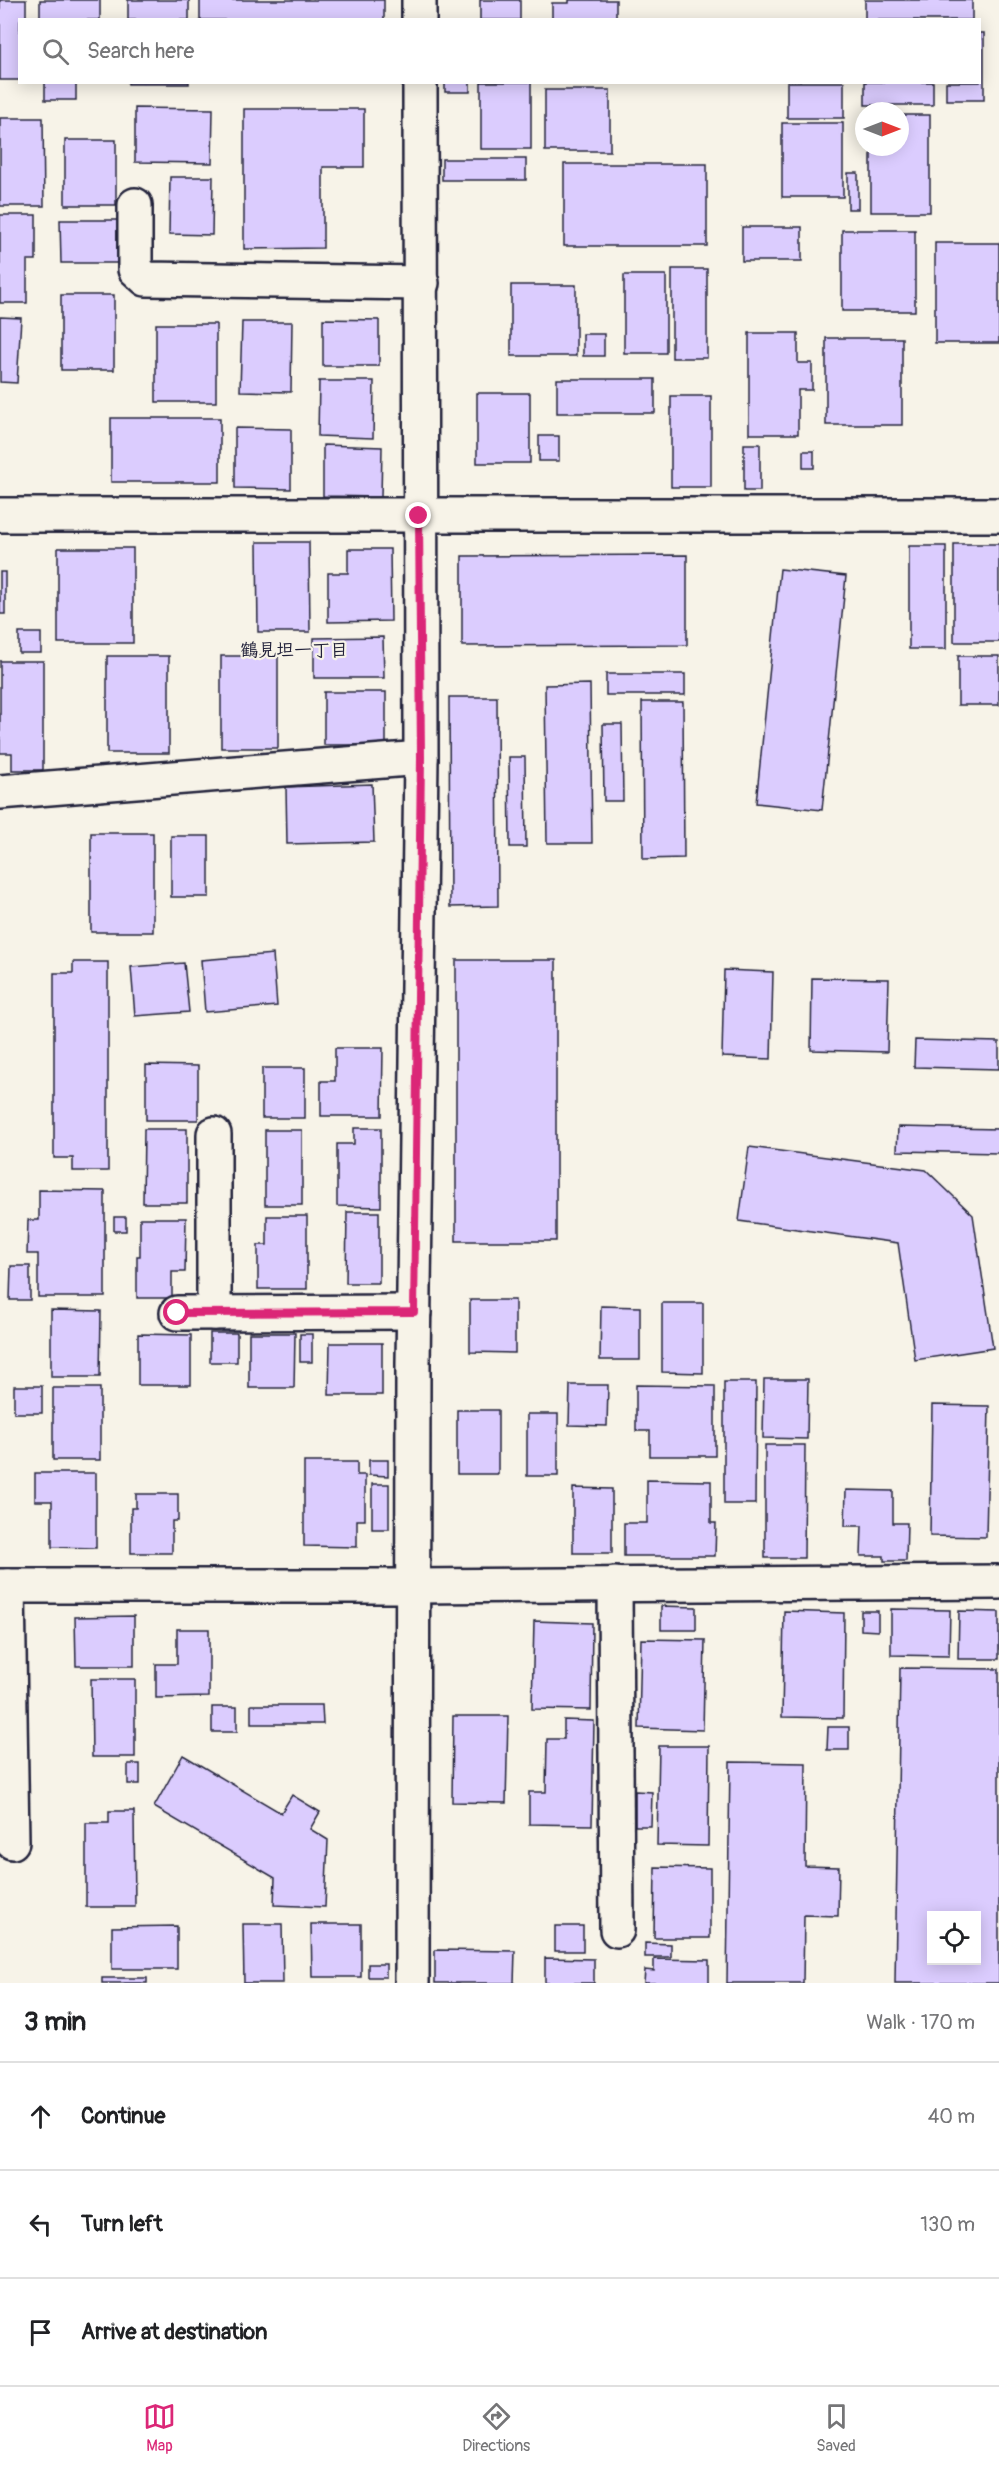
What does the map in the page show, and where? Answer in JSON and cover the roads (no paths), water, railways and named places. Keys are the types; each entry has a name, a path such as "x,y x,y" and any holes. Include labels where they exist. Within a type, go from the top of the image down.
{"street":[{"path":"419,0 419,18"},
{"path":"412,1983 414,1312 421,758 420,84"},
{"path":"135,205 135,269 146,279 422,283"},
{"path":"0,515 999,515"},
{"path":"0,792 421,758"},
{"path":"214,1134 214,1313"},
{"path":"177,1313 414,1312"},
{"path":"12,1842 4,1586 999,1582"},
{"path":"615,1584 617,1930"}],"district":[{"name":"鶴見坦一丁目","path":"294,650"}]}
